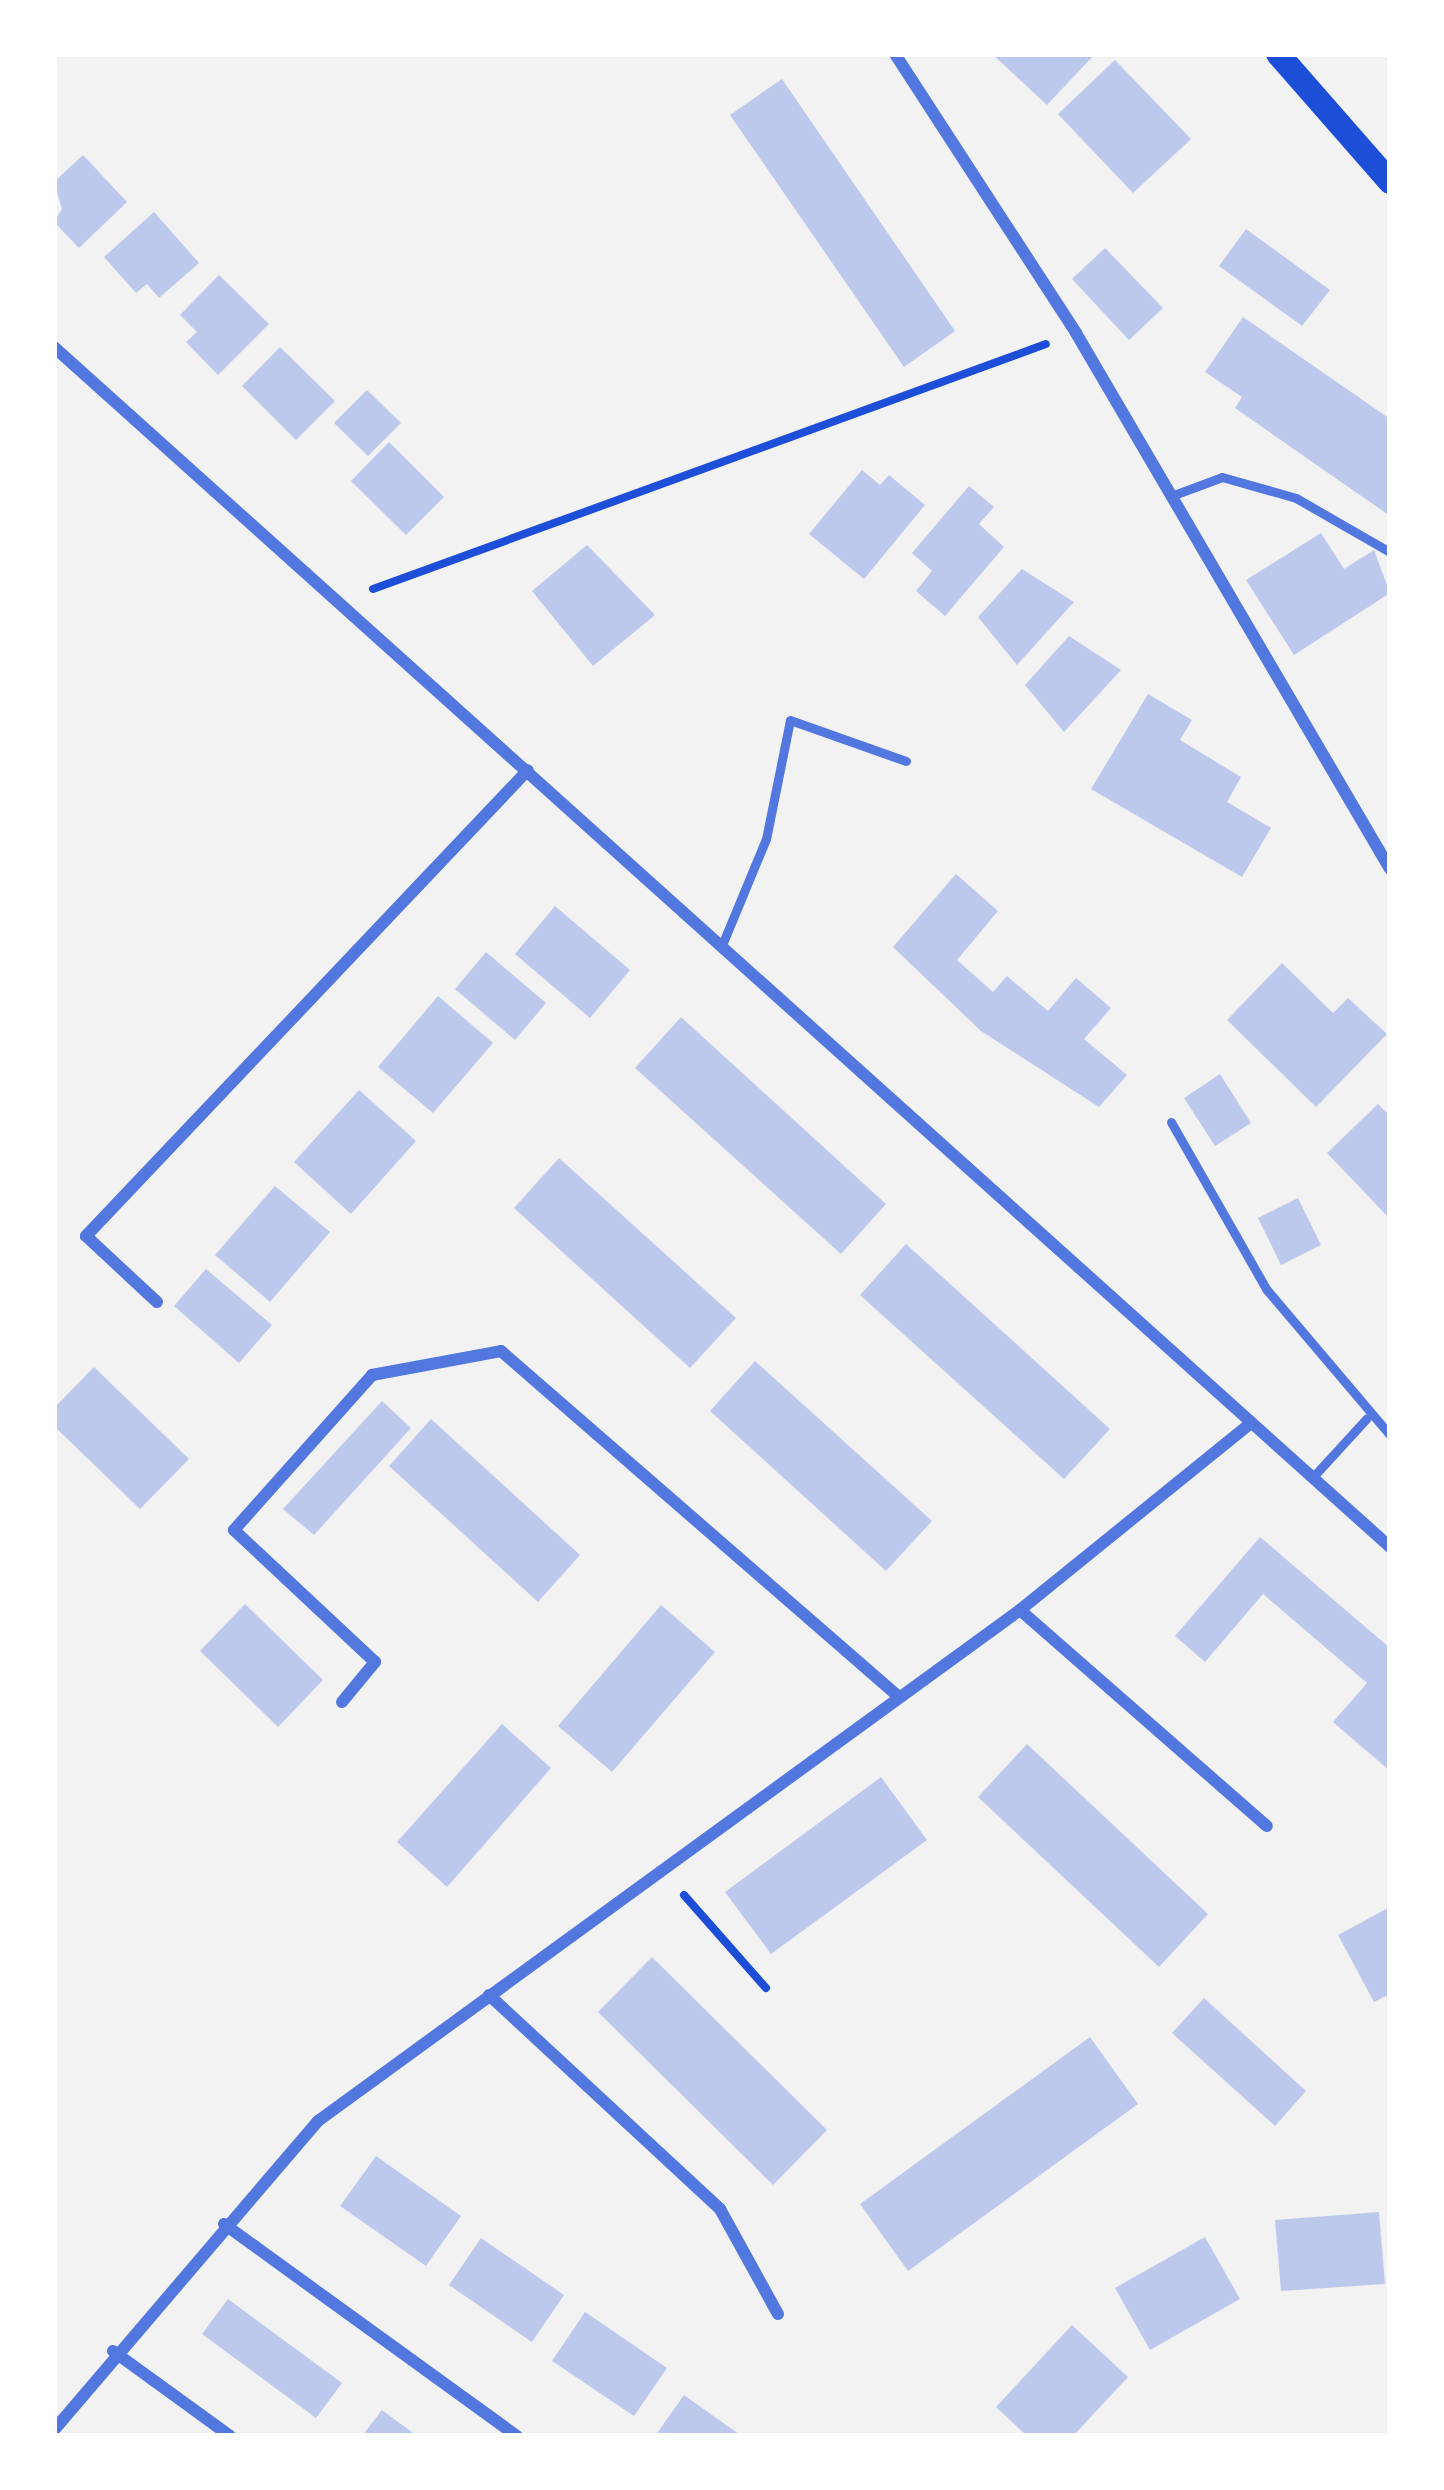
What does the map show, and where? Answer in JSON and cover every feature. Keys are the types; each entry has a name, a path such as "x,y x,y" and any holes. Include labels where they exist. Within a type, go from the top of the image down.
{"main road":[{"path":"1278,54 1390,182"}],"street":[{"path":"896,54 1076,334 1390,869"},
{"path":"54,347 344,600 1390,1547"},
{"path":"158,1302 86,1236 529,770"},
{"path":"342,1702 375,1662 234,1531 372,1375 501,1351 899,1697"},
{"path":"54,2430 113,2351 318,2121 1020,1610 1252,1424"},
{"path":"1020,1610 1268,1826"},
{"path":"489,1994 721,2209 778,2314"},
{"path":"224,2224 517,2435"},
{"path":"113,2351 230,2436"}],"lane":[{"path":"1171,496 1240,482 1296,498 1390,552"},
{"path":"722,945 766,839 790,720 906,761"},
{"path":"1171,1123 1267,1290 1367,1418 1390,1435"},
{"path":"1312,1478 1367,1418"}],"path":[{"path":"344,600 1076,334"},
{"path":"663,1871 766,1988"}],"building":[{"path":"992,54 1095,54 1047,105"},
{"path":"1115,60 1191,139 1133,193 1058,114"},
{"path":"782,79 955,331 904,367 730,115"},
{"path":"83,155 127,202 79,248 54,222 62,209 54,182"},
{"path":"154,212 199,263 159,298 147,284 136,293 104,257"},
{"path":"1246,229 1330,290 1302,326 1219,266"},
{"path":"1105,248 1163,308 1129,340 1072,279"},
{"path":"219,275 269,324 218,375 186,342 197,332 180,315"},
{"path":"1243,317 1390,419 1390,516 1235,408 1242,397 1205,372"},
{"path":"280,347 335,401 296,440 242,386"},
{"path":"367,390 401,423 368,456 334,423"},
{"path":"389,442 444,497 406,535 351,481"},
{"path":"862,470 880,485 889,475 925,505 864,579 809,534"},
{"path":"969,486 994,507 979,524 1004,547 945,616 916,591 932,571 912,553"},
{"path":"1321,533 1344,569 1374,550 1390,593 1294,655 1246,580"},
{"path":"587,545 655,615 593,666 532,591"},
{"path":"1022,569 1074,602 1017,665 978,617"},
{"path":"1069,636 1121,670 1064,732 1025,685"},
{"path":"1148,694 1192,720 1180,740 1241,777 1227,802 1271,828 1242,877 1091,789"},
{"path":"956,874 998,911 957,960 993,992 1007,976 1048,1011 1076,978 1111,1008 1084,1039 1127,1075 1099,1107 981,1031 893,947"},
{"path":"555,906 630,970 590,1018 515,954"},
{"path":"486,952 546,1003 515,1040 455,989"},
{"path":"1282,963 1333,1013 1348,998 1387,1034 1316,1107 1227,1020"},
{"path":"438,996 493,1043 433,1113 378,1067"},
{"path":"681,1017 886,1204 841,1254 635,1068"},
{"path":"1220,1074 1251,1123 1215,1146 1184,1098"},
{"path":"359,1090 416,1141 351,1214 294,1162"},
{"path":"1378,1104 1390,1116 1390,1219 1327,1153"},
{"path":"559,1158 736,1318 690,1368 514,1208"},
{"path":"275,1186 330,1232 270,1302 215,1255"},
{"path":"1298,1198 1321,1245 1281,1265 1258,1218"},
{"path":"906,1244 1110,1429 1064,1479 860,1295"},
{"path":"206,1269 272,1325 239,1363 174,1306"},
{"path":"755,1361 932,1521 886,1571 710,1411"},
{"path":"94,1367 189,1459 140,1509 54,1426 54,1408"},
{"path":"382,1401 411,1428 314,1535 283,1509"},
{"path":"431,1419 580,1555 538,1602 389,1466"},
{"path":"1260,1537 1390,1648 1390,1771 1333,1722 1367,1683 1263,1594 1205,1662 1175,1636"},
{"path":"245,1604 323,1680 278,1727 200,1651"},
{"path":"661,1605 715,1652 612,1772 558,1726"},
{"path":"502,1724 551,1768 447,1887 397,1842"},
{"path":"1027,1744 1208,1914 1159,1967 978,1797"},
{"path":"881,1777 927,1840 771,1954 725,1892"},
{"path":"1390,1907 1390,1994 1374,2002 1338,1935"},
{"path":"652,1957 827,2130 773,2185 598,2012"},
{"path":"1204,1998 1306,2091 1275,2126 1172,2033"},
{"path":"1090,2037 1138,2104 908,2271 860,2204"},
{"path":"376,2156 461,2216 426,2266 340,2206"},
{"path":"1379,2212 1385,2284 1281,2291 1275,2220"},
{"path":"1205,2237 1240,2299 1150,2350 1115,2288"},
{"path":"481,2238 564,2295 532,2342 449,2285"},
{"path":"228,2299 342,2383 316,2418 202,2334"},
{"path":"585,2312 667,2368 634,2416 552,2361"},
{"path":"1072,2325 1128,2377 1073,2436 1027,2436 996,2407"},
{"path":"684,2395 726,2425 742,2436 655,2436"},
{"path":"382,2410 417,2436 362,2436"}]}
